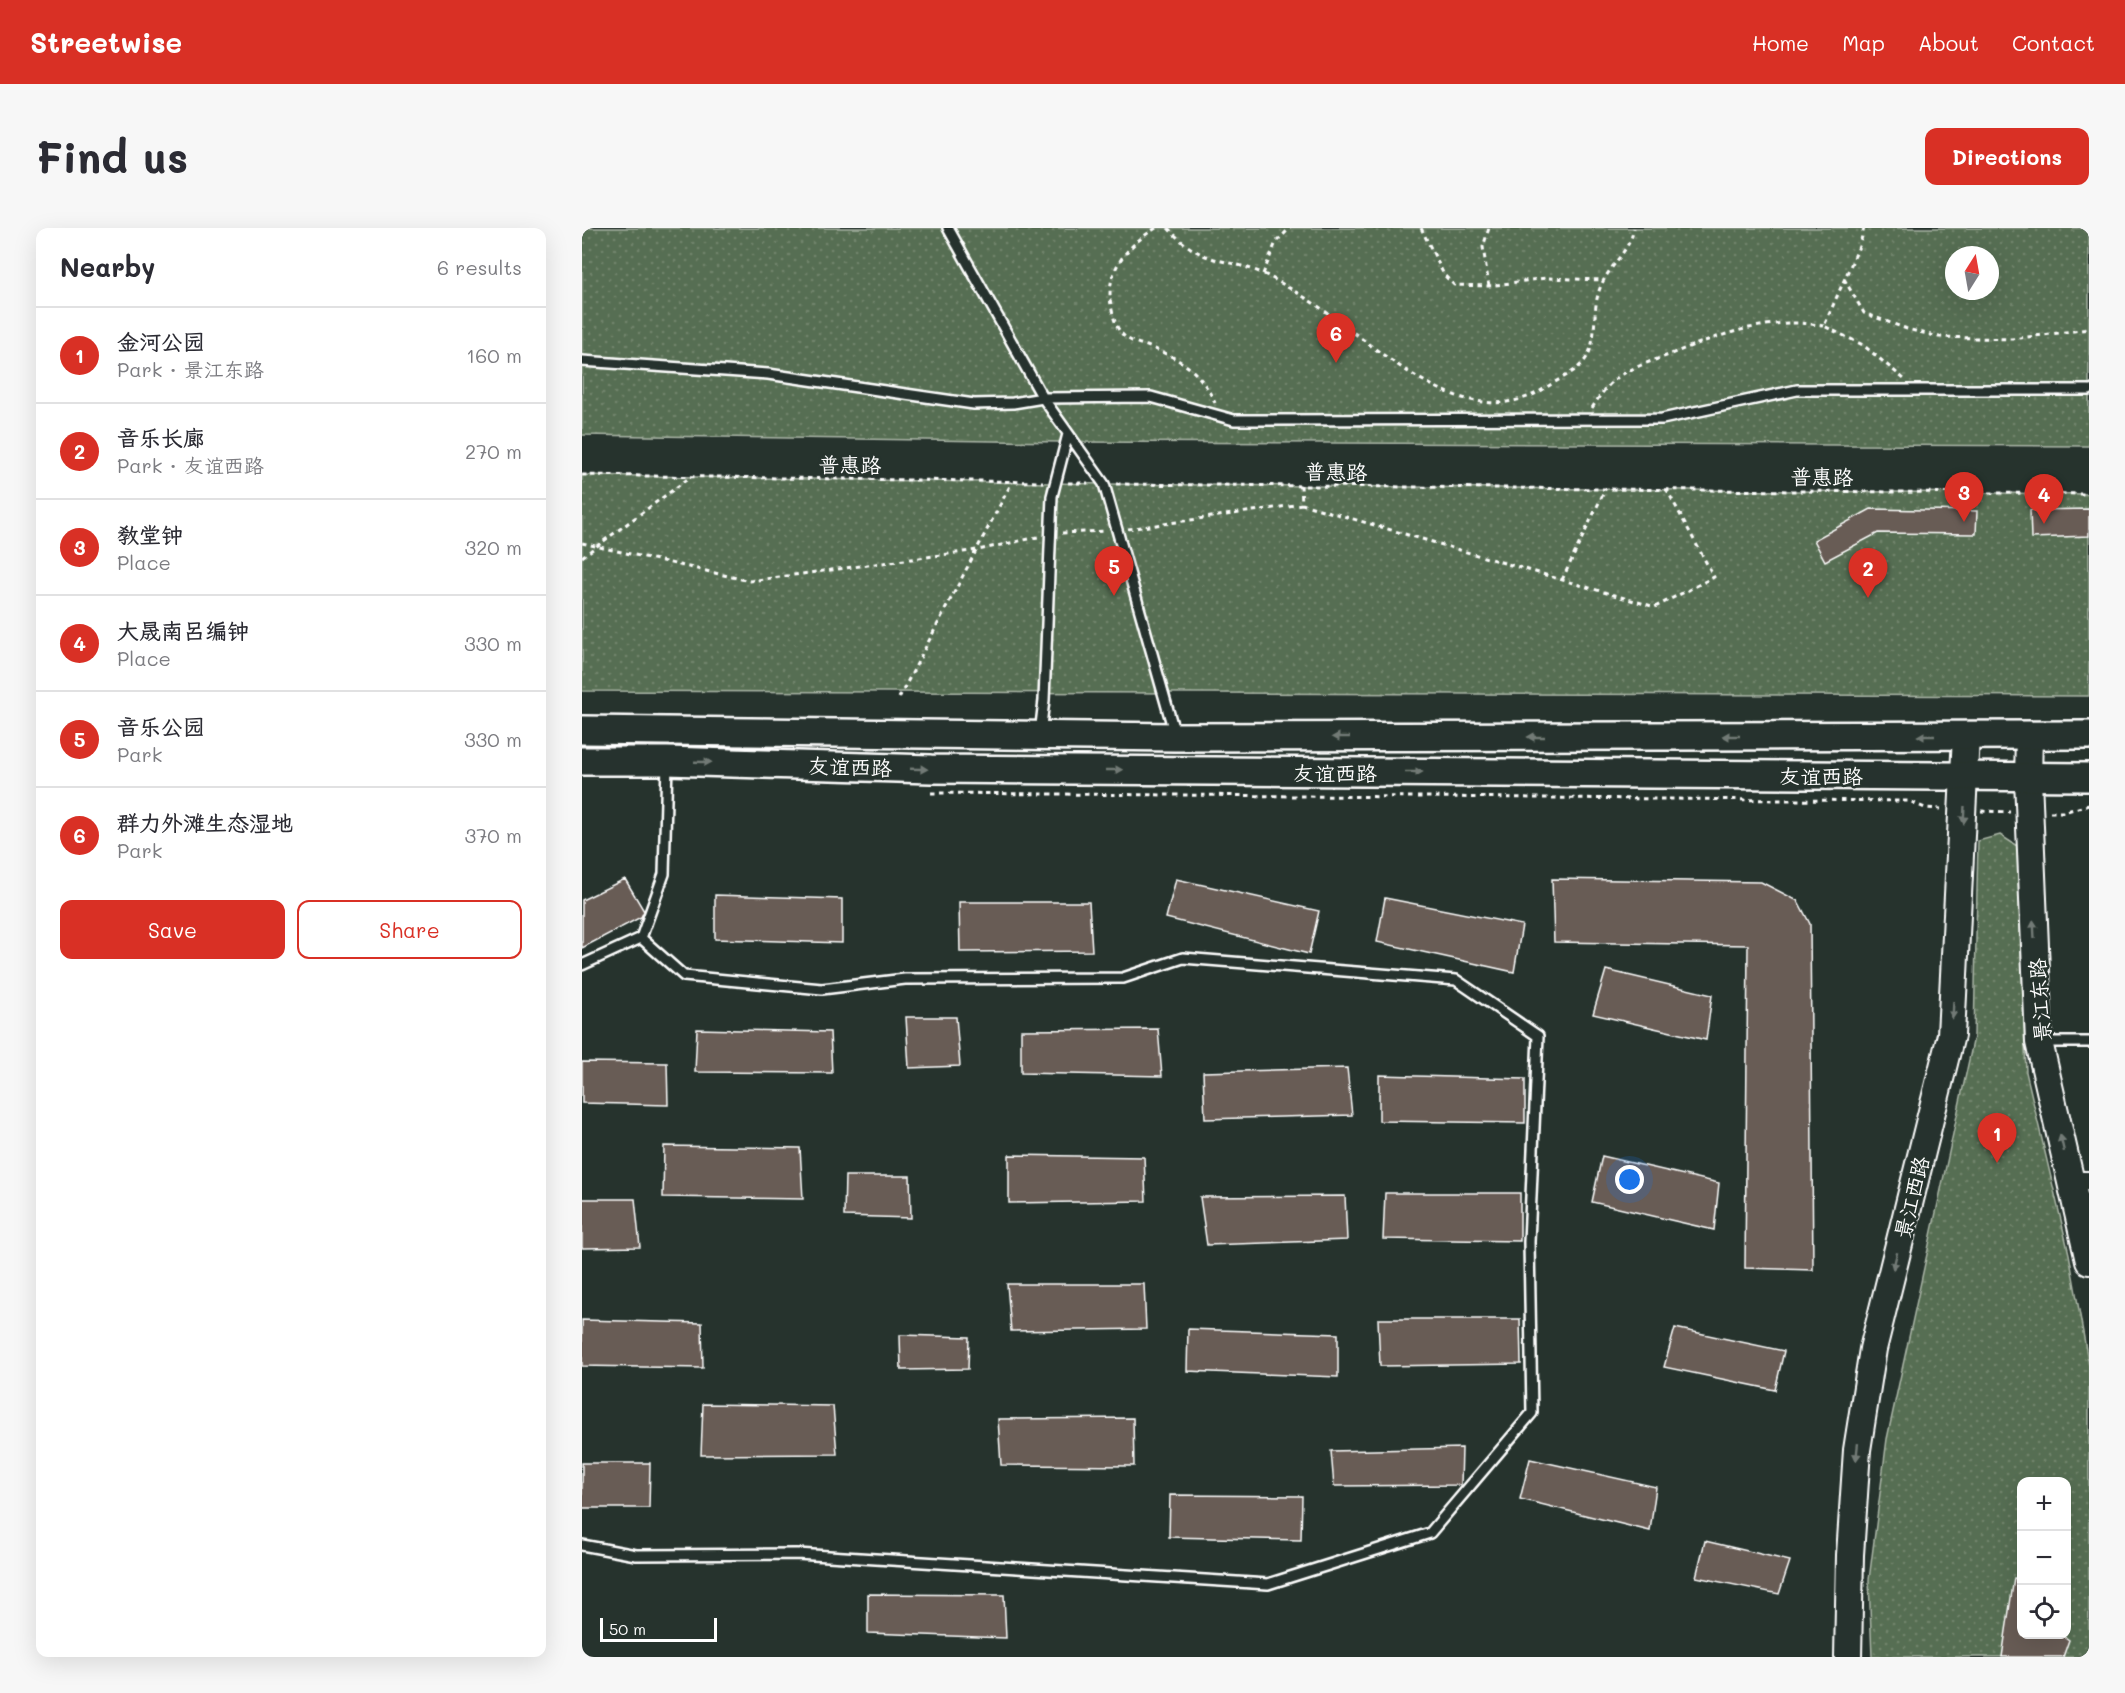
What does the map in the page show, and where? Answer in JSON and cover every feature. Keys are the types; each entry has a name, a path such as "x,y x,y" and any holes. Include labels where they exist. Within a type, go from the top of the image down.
{"main road":[{"name":"友谊西路","path":"582,730 1039,737 2089,735"},
{"name":"景江西路","path":"1848,1657 1850,1555 1857,1449 1873,1350 1951,1035 1966,776 1966,735"},
{"name":"景江东路","path":"2029,735 2029,812 2040,1042 2080,1181 2089,1261"},
{"name":"友谊西路","path":"582,761 667,760 943,769 1966,776 2028,779 2089,777"}],"lane":[{"path":"948,228 1043,398 1104,484 1175,737"},
{"path":"582,361 768,374 974,404 1014,403 1043,398 1151,397 1234,420 1662,419 1797,390 2089,390"},
{"path":"1039,737 1044,700 1055,482 1068,434"},
{"path":"582,965 641,938 664,874 667,760"},
{"path":"582,1545 636,1555 797,1554 1268,1584 1430,1533 1532,1413 1529,1242 1538,1036 1456,980 1183,958 1123,978 904,979 822,988 684,976 641,938"},
{"path":"2040,1042 2089,1042"}],"path":[{"path":"1156,228 1138,238 1117,266 1110,282 1109,299 1114,322 1124,337 1173,356 1205,381 1221,416"},
{"path":"1168,228 1194,251 1213,260 1263,274 1320,307 1418,378 1467,400 1488,405 1533,396 1577,369 1587,357 1593,339 1598,294 1602,280 1624,250 1634,228"},
{"path":"1263,274 1276,242 1290,228"},
{"path":"1421,228 1444,274 1454,285 1489,286 1546,278 1602,280"},
{"path":"1489,228 1484,248 1489,286"},
{"path":"1824,326 1860,244 1864,228"},
{"path":"1844,279 1864,313 1907,329 1940,337 2012,339 2089,329"},
{"path":"1585,419 1605,388 1624,373 1724,335 1755,327 1798,322 1824,326 1863,345 1915,390"},
{"name":"普惠路","path":"582,475 1104,484 2089,494"},
{"path":"582,557 690,477"},
{"path":"899,698 978,550 1011,482"},
{"path":"1300,486 1302,504"},
{"path":"1562,580 1605,489"},
{"path":"582,543 750,581 978,550 1051,534 1117,530 1302,504 1655,607 1714,577 1668,490"},
{"path":"931,793 1909,801 1925,808 2029,812 2063,812 2089,805"}],"green space":[{"path":"582,228 2089,228 2089,446 1060,442 582,435"},
{"path":"582,475 1104,484 2089,494 2089,696 582,691"},
{"path":"2000,835 2017,846 2026,1072 2069,1254 2089,1366 2089,1657 1872,1657 1869,1580 1887,1439 1974,1037 1978,841"}],"building":[{"path":"1871,509 1977,511 1976,534 1878,533 1825,561 1814,540"},
{"path":"2089,509 2089,536 2031,538 2030,510"},
{"path":"625,879 644,911 641,917 582,948 582,900"},
{"path":"1176,879 1319,911 1309,954 1166,918"},
{"path":"1552,879 1761,882 1798,901 1810,924 1813,1270 1745,1268 1748,945 1554,942"},
{"path":"715,895 842,899 842,943 715,939"},
{"path":"1385,898 1522,925 1514,972 1377,942"},
{"path":"959,902 1089,902 1092,951 960,952"},
{"path":"1606,970 1712,995 1706,1040 1593,1014"},
{"path":"906,1017 956,1017 960,1066 909,1068"},
{"path":"697,1029 830,1032 832,1073 695,1072"},
{"path":"1158,1029 1162,1076 1021,1073 1021,1030"},
{"path":"582,1062 667,1063 668,1105 582,1103"},
{"path":"1347,1068 1352,1115 1205,1119 1203,1072"},
{"path":"1379,1075 1525,1079 1525,1123 1379,1121"},
{"path":"664,1146 800,1148 803,1199 663,1197"},
{"path":"1009,1155 1144,1157 1146,1201 1009,1203"},
{"path":"1602,1156 1719,1183 1714,1230 1592,1202"},
{"path":"845,1176 910,1176 911,1218 844,1216"},
{"path":"1385,1193 1520,1193 1520,1241 1383,1239"},
{"path":"1345,1196 1347,1240 1207,1245 1200,1197"},
{"path":"582,1199 635,1199 640,1247 582,1248"},
{"path":"1007,1284 1144,1284 1146,1329 1011,1331"},
{"path":"1378,1319 1520,1319 1521,1364 1380,1366"},
{"path":"582,1320 702,1323 703,1368 582,1366"},
{"path":"1675,1328 1784,1351 1775,1390 1664,1367"},
{"path":"1188,1329 1338,1334 1338,1377 1187,1371"},
{"path":"900,1335 969,1337 968,1369 901,1370"},
{"path":"703,1404 833,1406 837,1454 701,1455"},
{"path":"1133,1418 1134,1466 1001,1465 998,1419"},
{"path":"1462,1448 1461,1485 1334,1486 1331,1451"},
{"path":"1530,1459 1656,1487 1650,1531 1520,1499"},
{"path":"582,1463 650,1463 649,1508 582,1508"},
{"path":"1170,1495 1302,1496 1301,1540 1169,1537"},
{"path":"1705,1541 1790,1561 1779,1594 1696,1577"},
{"path":"2014,1578 2017,1578 2017,1639 2069,1640 2063,1657 2002,1657"},
{"path":"868,1594 1004,1595 1006,1638 868,1633"}],"place":[{"name":"群力外滩生态湿地","path":"1336,363"},
{"name":"教堂钟","path":"1964,522"},
{"name":"大晟南吕编钟","path":"2044,524"},
{"name":"音乐公园","path":"1114,596"},
{"name":"音乐长廊","path":"1868,598"},
{"name":"金河公园","path":"1997,1163"}]}
